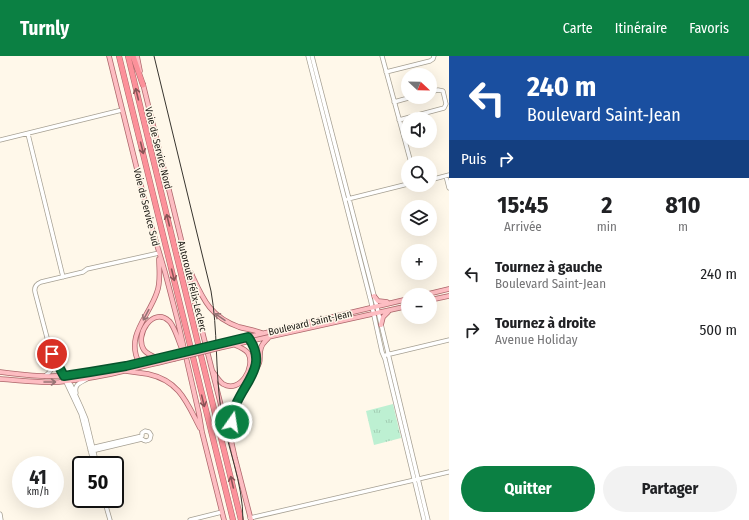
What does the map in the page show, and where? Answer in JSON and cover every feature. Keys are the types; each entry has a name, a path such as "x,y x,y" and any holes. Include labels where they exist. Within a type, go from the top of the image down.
{"highway":[{"name":"Autoroute Félix-Leclerc","path":"119,56 233,520"},
{"name":"Autoroute Félix-Leclerc","path":"128,56 241,520"},
{"path":"133,56 143,86"}],"main road":[{"name":"Voie de Service Sud","path":"109,56 185,357"},
{"name":"Voie de Service Nord","path":"137,56 188,268"},
{"path":"142,366 139,363 134,340 158,290 160,274 159,253"},
{"path":"188,268 202,298 217,315 243,328 263,333"},
{"path":"188,268 195,303 228,433 232,440"},
{"path":"437,292 449,289"},
{"path":"374,296 376,300 380,302 397,301"},
{"path":"437,299 449,296"},
{"name":"Boulevard Saint-Jean","path":"218,346 235,344 263,333 401,300"},
{"name":"Boulevard Saint-Jean","path":"0,379 44,382 89,378 124,371 218,346 250,339 269,337 401,308"},
{"path":"381,325 384,316 390,310"},
{"path":"157,358 142,348 141,341 142,333 146,325 151,320 158,317 166,318 172,324 185,357 224,520"},
{"path":"250,519 235,458 232,440 232,418 233,410 237,401 260,364 260,351 269,337"},
{"path":"250,339 255,348 256,363 254,372"},
{"path":"212,370 221,382 228,386 236,386 243,381 248,371 250,359 245,350 235,344"},
{"name":"Boulevard Saint-Jean","path":"0,372 64,376 139,363 157,358 174,357"},
{"path":"124,371 151,375 174,386 185,398 202,432"}],"street":[{"path":"308,56 374,307 407,440 424,520"},
{"path":"312,56 346,199 374,296 374,307"},
{"path":"382,56 409,156"},
{"path":"386,72 430,61 434,56"},
{"path":"399,120 444,108 446,104 442,92 437,90"},
{"path":"394,102 401,100"},
{"path":"0,140 122,110"},
{"path":"28,134 63,277"},
{"path":"437,178 447,176 449,188"},
{"path":"346,199 401,186"},
{"path":"45,376 52,368 50,352 34,288 37,284 94,268 159,253"},
{"path":"375,313 381,325 386,355"},
{"path":"386,355 449,340"},
{"path":"50,352 76,394 83,411 93,456"},
{"path":"76,394 75,388 77,385 89,378"},
{"path":"67,381 81,414 94,456"},
{"path":"92,449 142,437"},
{"path":"250,519 449,472"},
{"path":"416,479 428,520"},
{"path":"107,508 110,520"},
{"path":"190,520 222,512"},
{"path":"0,514 1,520"}],"green space":[{"path":"393,404 401,438 374,445 366,411"}],"tram line":[{"path":"154,56 211,291 215,320 221,410 238,478 243,520"}],"route":[{"path":"52,354 64,376 126,366 248,337 256,351 255,369 234,407 232,422"}]}
